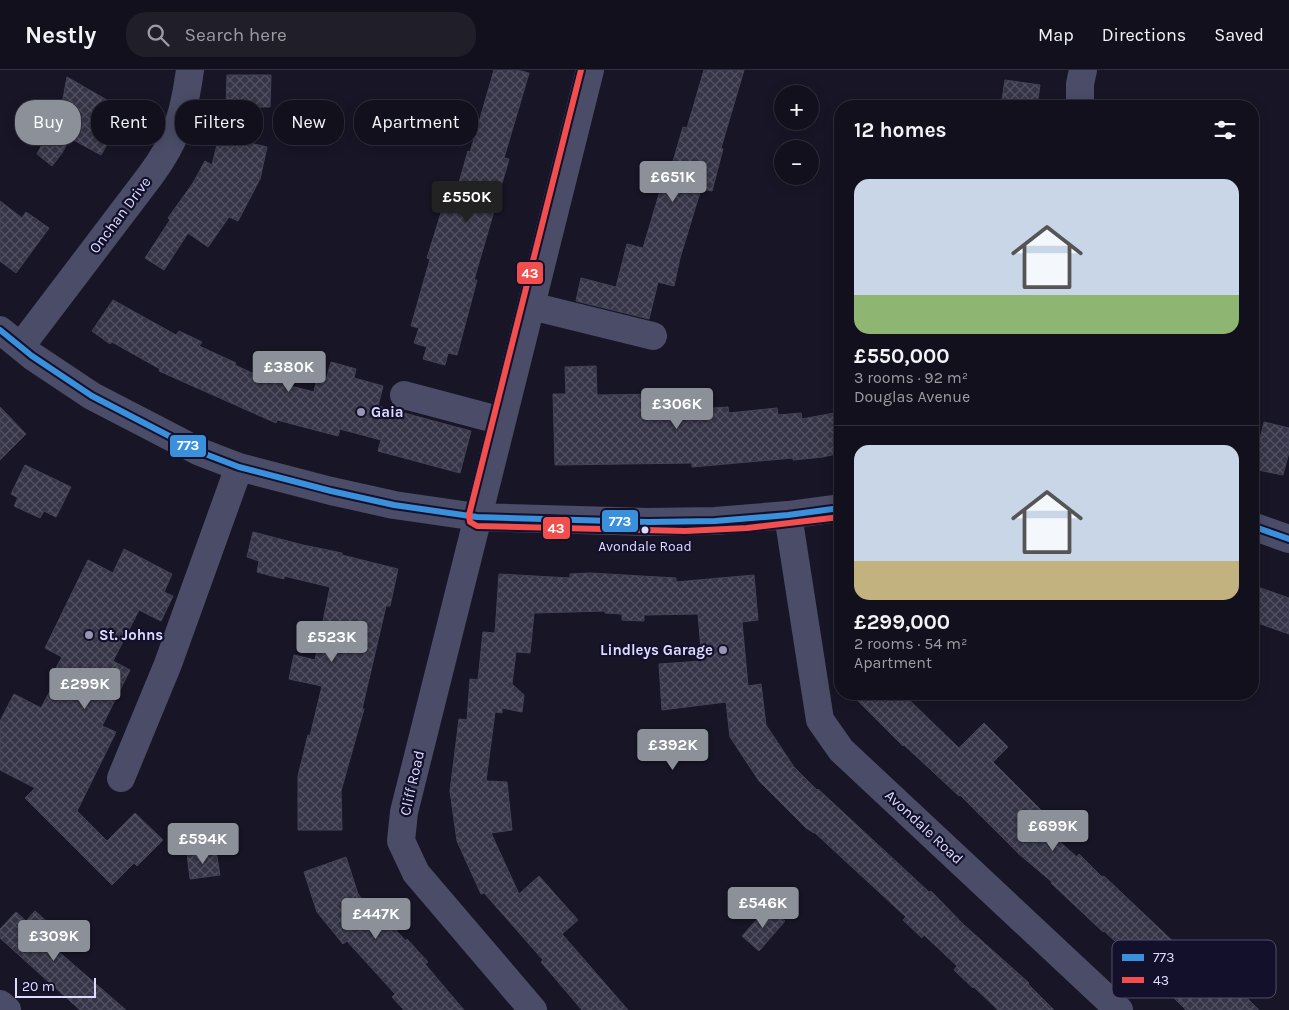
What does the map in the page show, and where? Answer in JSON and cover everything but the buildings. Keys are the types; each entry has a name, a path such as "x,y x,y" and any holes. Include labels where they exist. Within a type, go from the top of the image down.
{"street":[{"name":"Onchan Drive","path":"10,338 144,184 168,149 178,128 186,101 190,70"},
{"name":"Cliff Road","path":"533,1010 416,873 401,841 404,812 590,70"},
{"path":"1080,100 1080,84 1083,70"},
{"path":"531,306 652,336"},
{"path":"10,338 32,356 92,396 200,452 240,467 331,492 394,506 477,516 648,522 715,521 834,509"},
{"path":"404,395 502,421"},
{"path":"121,778 168,664 240,467"},
{"name":"Avondale Road","path":"788,515 820,720 842,750 1119,1010"},
{"path":"1259,528 1289,539"},
{"path":"0,1004 7,1010"}],"transit line":[{"name":"43","path":"581,70 469,515 470,522 477,526 685,531 747,528 834,518"},
{"name":"773","path":"0,330 32,356 92,396 200,452 239,467 394,505 477,517 648,522 715,521 834,509"},
{"name":"773","path":"1259,528 1289,539"}],"place":[{"name":"Gaia","path":"361,412"},
{"name":"Avondale Road","path":"645,530"},
{"name":"St. Johns","path":"89,635"},
{"name":"Lindleys Garage","path":"723,650"}]}
